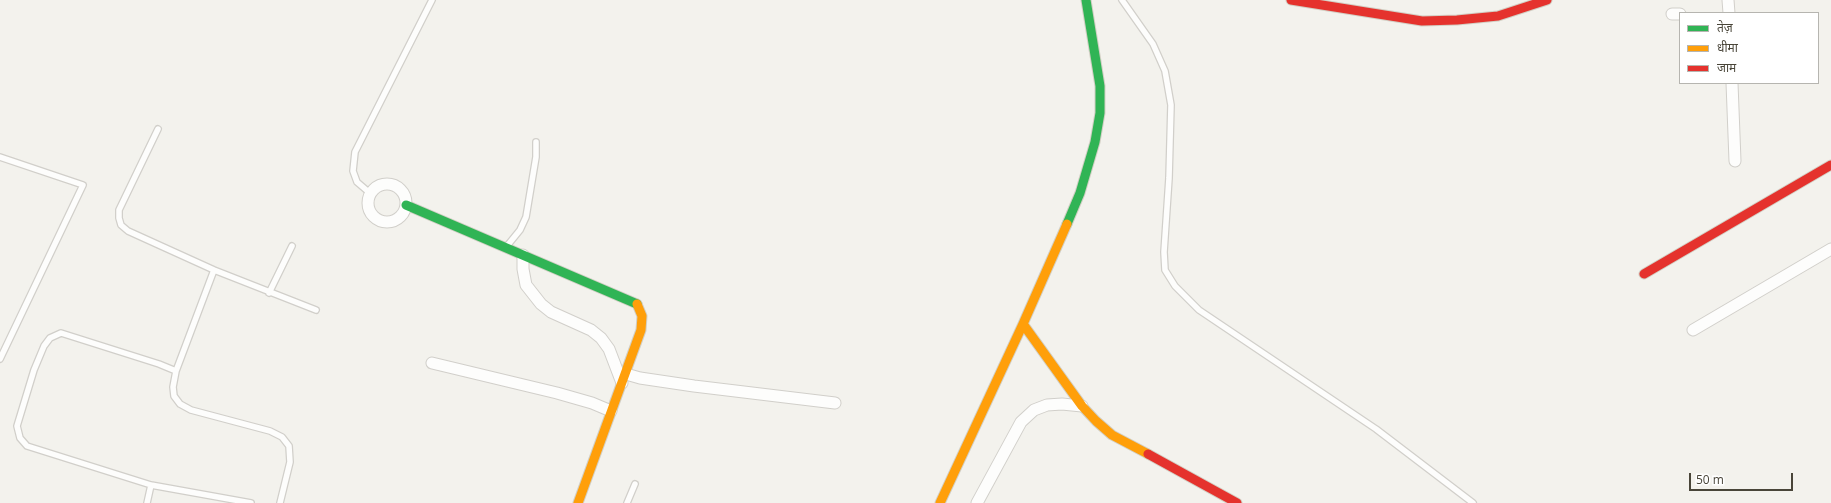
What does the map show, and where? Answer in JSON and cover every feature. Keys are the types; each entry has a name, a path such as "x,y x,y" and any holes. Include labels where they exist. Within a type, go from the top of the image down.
{"street":[{"path":"940,503 1023,324 1080,193 1095,142 1100,113 1100,86 1086,0"},
{"path":"1291,0 1422,21 1457,20 1498,16 1529,3 1547,0"},
{"path":"1728,0 1729,12"},
{"path":"1732,84 1735,161"},
{"path":"1644,274 1831,165"},
{"path":"393,185 403,192 406,205 402,216 391,222 379,220 374,217 368,206 370,194 380,186 393,185"},
{"path":"406,205 637,304 642,316 641,330 578,503"},
{"path":"1693,330 1831,250"},
{"path":"523,255 523,269 526,285 541,304 551,312 591,330 601,338 609,349 624,379"},
{"path":"1023,324 1082,406 1112,435 1237,503"},
{"path":"432,363 557,393 592,403 611,411"},
{"path":"624,379 834,403"},
{"path":"978,503 1021,422 1034,410 1047,405 1062,404 1082,406"}],"lane":[{"path":"370,194 357,182 353,171 355,152 432,0"},
{"path":"1122,0 1153,44 1165,71 1171,105 1169,178 1164,252 1165,270 1175,286 1199,310 1369,424 1473,503"},
{"path":"158,129 119,210 121,225 128,231 214,270 269,293 316,310"},
{"path":"506,248 520,230 526,217 536,157 536,142"},
{"path":"0,157 83,185 0,359"},
{"path":"269,293 292,246"},
{"path":"214,270 176,371 173,387 174,396 180,404 192,410 270,431 282,437 289,446 290,462 280,503"},
{"path":"176,371 61,333 50,338 44,346 34,370 17,426 20,438 27,446 151,485 251,503"},
{"path":"627,503 635,484"},
{"path":"147,503 151,485"}],"traffic: fast":[{"path":"1067,224 1080,193 1095,142 1100,113 1100,86 1086,0"},
{"path":"406,205 637,304"}],"traffic: slow":[{"path":"940,503 1023,324 1067,224"},
{"path":"578,503 641,330 642,316 637,304"},
{"path":"1023,324 1082,406 1096,421 1112,435 1148,454"}],"traffic: jam":[{"path":"1291,0 1422,21 1457,20 1498,16 1547,0"},
{"path":"1644,274 1831,165"},
{"path":"1148,454 1237,503"}]}
